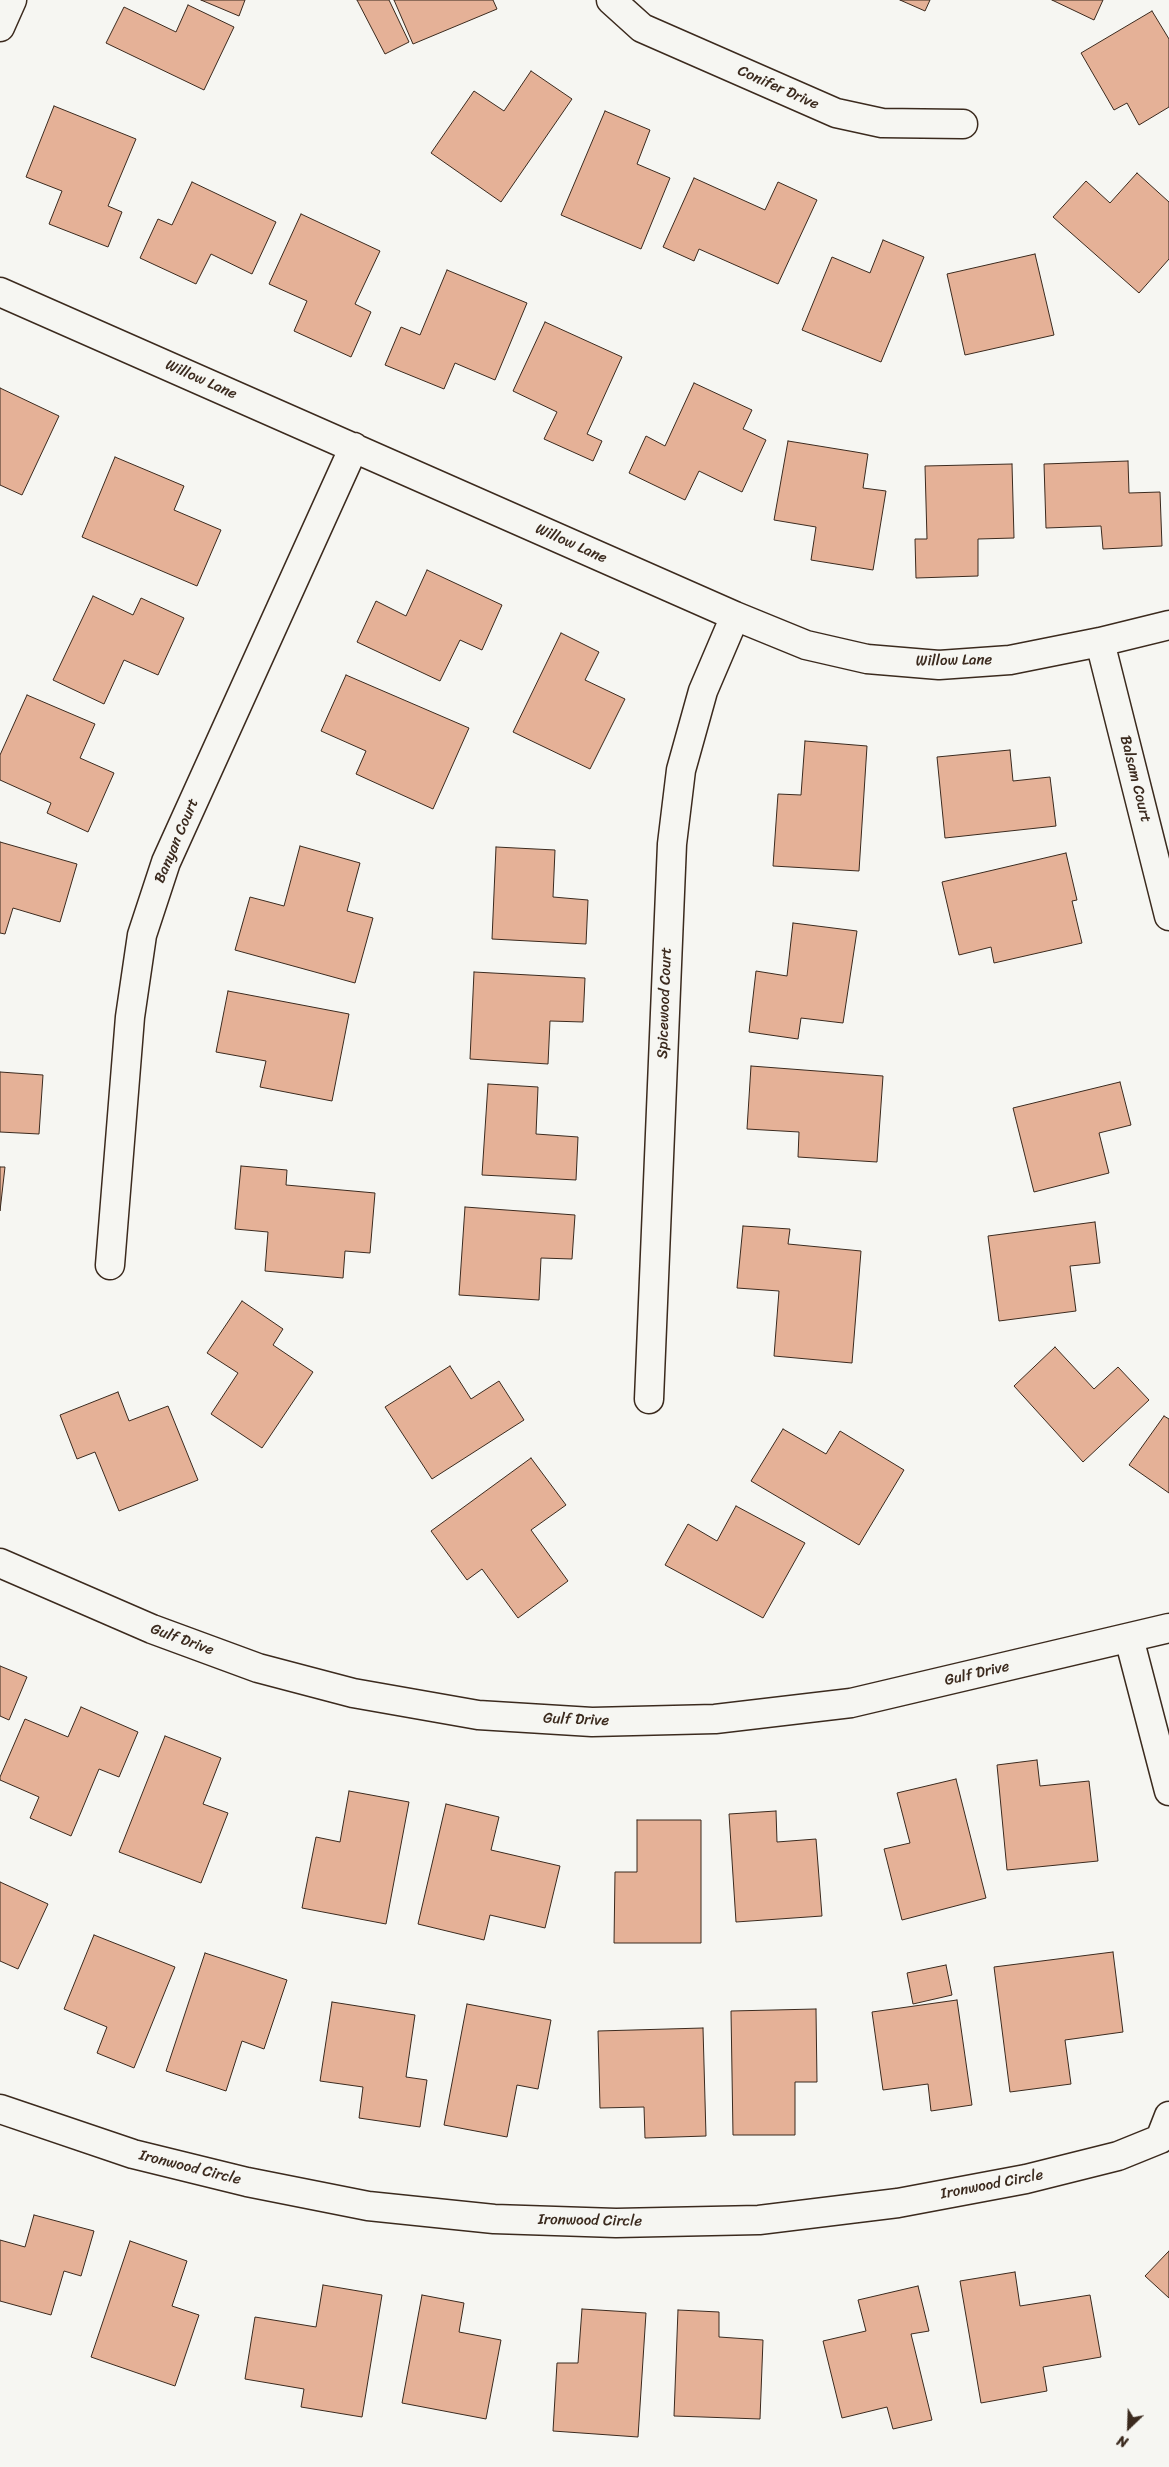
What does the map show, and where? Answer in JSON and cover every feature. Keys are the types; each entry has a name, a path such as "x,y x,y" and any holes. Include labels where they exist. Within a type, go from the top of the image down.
{"street":[{"path":"0,27 12,0"},
{"name":"Conifer Drive","path":"611,0 642,28 836,114 882,123 963,124"},
{"name":"Willow Lane","path":"0,292 735,616 806,645 867,659 939,665 1010,660 1100,642 1169,625"},
{"name":"Banyan Court","path":"110,1265 130,1017 142,935 166,862 354,447"},
{"name":"Spicewood Court","path":"649,1399 672,844 683,761 703,691 735,616"},
{"name":"Balsam Court","path":"1100,642 1169,916"},
{"name":"Gulf Drive","path":"0,1563 152,1630 268,1670 353,1693 478,1715 583,1722 715,1719 851,1703 1169,1628"},
{"path":"1129,1638 1169,1791"},
{"name":"Ironwood Circle","path":"0,2108 134,2154 246,2182 368,2206 494,2219 616,2223 759,2220 898,2203 1026,2179 1118,2156 1160,2139 1169,2116"}],"building":[{"path":"201,0 245,0 239,16"},
{"path":"357,0 389,0 409,42 385,54"},
{"path":"394,0 493,0 497,9 413,44"},
{"path":"900,0 930,0 925,11"},
{"path":"1052,0 1103,0 1094,20"},
{"path":"188,5 234,27 204,90 106,43 124,7 176,32"},
{"path":"1152,11 1169,39 1169,107 1139,125 1127,103 1114,110 1081,53"},
{"path":"531,71 572,99 501,202 431,153 474,91 504,111"},
{"path":"54,106 136,139 108,206 122,212 108,247 49,224 62,191 26,177"},
{"path":"605,111 650,130 637,164 670,178 641,249 561,215"},
{"path":"1137,173 1169,202 1169,259 1139,293 1053,217 1086,181 1110,203"},
{"path":"694,178 765,210 778,182 817,200 778,284 699,249 694,261 663,247"},
{"path":"192,182 276,222 252,274 211,254 196,284 140,258 158,219 172,225"},
{"path":"301,214 380,251 355,304 371,312 351,357 294,331 307,301 269,284"},
{"path":"883,240 924,257 881,362 802,330 832,257 870,273"},
{"path":"1035,254 1054,335 965,355 947,274"},
{"path":"447,270 527,303 495,380 455,363 444,389 385,365 401,327 420,335"},
{"path":"545,322 622,357 587,434 602,441 593,461 544,439 557,412 513,391"},
{"path":"694,383 752,410 743,429 766,440 742,492 699,471 685,500 629,473 646,436 665,446"},
{"path":"0,388 59,416 22,495 0,485"},
{"path":"788,441 868,454 863,488 886,491 873,570 811,560 816,527 774,520"},
{"path":"115,457 184,486 174,510 221,530 197,586 82,537"},
{"path":"1128,461 1129,493 1160,492 1162,546 1103,549 1101,526 1046,528 1044,464"},
{"path":"1012,464 1014,538 978,539 978,576 916,578 915,539 927,539 925,466"},
{"path":"427,570 502,605 482,650 460,640 440,681 357,642 376,601 406,616"},
{"path":"93,596 133,615 141,598 184,618 158,675 124,660 104,704 53,680"},
{"path":"561,633 599,652 585,680 625,699 590,769 513,732"},
{"path":"346,675 469,728 433,809 356,774 366,751 321,731"},
{"path":"27,695 95,724 80,758 114,773 88,832 47,813 51,803 0,780 0,755"},
{"path":"805,741 867,746 859,871 773,866 778,794 801,795"},
{"path":"1010,750 1013,781 1050,777 1056,826 945,838 937,757"},
{"path":"0,842 77,864 60,922 13,908 5,934 0,933"},
{"path":"300,846 360,863 347,911 373,918 355,983 235,950 250,897 284,906"},
{"path":"496,847 555,850 553,897 588,900 586,944 492,939"},
{"path":"1066,853 1077,900 1072,901 1082,943 994,963 991,947 959,955 942,882"},
{"path":"793,923 857,931 843,1023 801,1018 798,1039 749,1032 756,971 787,976"},
{"path":"474,972 585,978 583,1022 550,1021 548,1064 470,1059"},
{"path":"228,991 349,1014 332,1101 260,1087 266,1061 216,1052"},
{"path":"751,1066 883,1076 877,1162 798,1157 799,1132 747,1129"},
{"path":"0,1072 43,1075 39,1134 0,1132"},
{"path":"1120,1082 1131,1125 1099,1133 1109,1173 1034,1192 1013,1108"},
{"path":"488,1084 538,1087 536,1134 578,1137 576,1180 482,1175"},
{"path":"241,1166 287,1170 286,1185 375,1193 370,1253 345,1251 343,1278 265,1271 268,1232 235,1229"},
{"path":"0,1167 5,1167 0,1211"},
{"path":"465,1207 575,1215 572,1259 541,1258 539,1300 459,1295"},
{"path":"1095,1222 1100,1263 1070,1266 1076,1311 999,1321 988,1236"},
{"path":"743,1226 790,1229 788,1244 861,1251 852,1363 774,1356 779,1291 737,1288"},
{"path":"242,1301 283,1329 273,1345 313,1372 262,1448 211,1414 238,1373 207,1353"},
{"path":"1055,1347 1094,1389 1118,1367 1149,1400 1083,1462 1014,1386"},
{"path":"450,1366 471,1399 499,1381 524,1420 432,1479 385,1407"},
{"path":"118,1392 129,1421 168,1406 198,1480 119,1511 95,1452 77,1459 60,1415"},
{"path":"1164,1416 1169,1419 1169,1493 1129,1465"},
{"path":"783,1429 826,1454 840,1431 904,1470 859,1545 751,1481"},
{"path":"531,1458 566,1505 531,1530 568,1581 518,1618 482,1569 467,1580 431,1531"},
{"path":"736,1506 805,1543 763,1618 665,1565 688,1524 717,1541"},
{"path":"0,1666 27,1677 9,1720 0,1716"},
{"path":"81,1707 138,1732 119,1777 99,1769 71,1836 30,1818 39,1797 0,1780 0,1777 25,1719 68,1737"},
{"path":"165,1736 221,1758 203,1804 228,1813 201,1883 119,1852"},
{"path":"1037,1760 1040,1786 1089,1781 1098,1861 1007,1870 997,1765"},
{"path":"956,1779 986,1898 902,1920 884,1849 910,1843 897,1793"},
{"path":"349,1791 409,1802 386,1924 302,1908 316,1837 340,1842"},
{"path":"446,1804 499,1817 491,1850 560,1866 545,1928 490,1915 484,1940 418,1924"},
{"path":"776,1811 777,1842 816,1839 822,1916 736,1922 729,1814"},
{"path":"637,1820 701,1820 701,1943 614,1943 615,1872 637,1872"},
{"path":"0,1882 48,1904 18,1969 0,1961"},
{"path":"94,1935 175,1967 134,2068 97,2053 107,2027 64,2009"},
{"path":"1113,1952 1123,2032 1065,2040 1071,2084 1010,2092 994,1967"},
{"path":"205,1953 287,1980 264,2049 242,2041 226,2091 166,2071"},
{"path":"946,1965 952,1995 913,2004 907,1973"},
{"path":"957,2000 972,2105 931,2111 928,2084 883,2090 872,2012"},
{"path":"332,2002 415,2015 406,2077 427,2080 420,2127 359,2118 363,2087 320,2081"},
{"path":"467,2004 551,2020 538,2089 517,2085 507,2137 444,2125"},
{"path":"816,2009 817,2082 795,2082 795,2135 733,2135 731,2011"},
{"path":"703,2028 706,2136 645,2138 644,2107 600,2108 598,2031"},
{"path":"34,2215 94,2231 81,2276 64,2271 51,2315 0,2301 0,2240 25,2247"},
{"path":"130,2241 187,2261 172,2306 199,2315 175,2386 91,2357"},
{"path":"1169,2251 1169,2298 1145,2276"},
{"path":"1015,2272 1020,2306 1090,2295 1101,2357 1043,2367 1047,2391 981,2403 960,2281"},
{"path":"323,2285 382,2295 362,2417 301,2407 304,2389 245,2379 255,2317 316,2327"},
{"path":"918,2286 929,2331 911,2334 932,2420 893,2429 887,2407 842,2418 823,2341 866,2331 858,2300"},
{"path":"422,2295 464,2303 459,2332 501,2340 486,2419 402,2403"},
{"path":"582,2309 646,2313 638,2437 553,2431 557,2363 578,2363"},
{"path":"678,2310 719,2312 719,2337 763,2340 760,2419 674,2416"}]}
